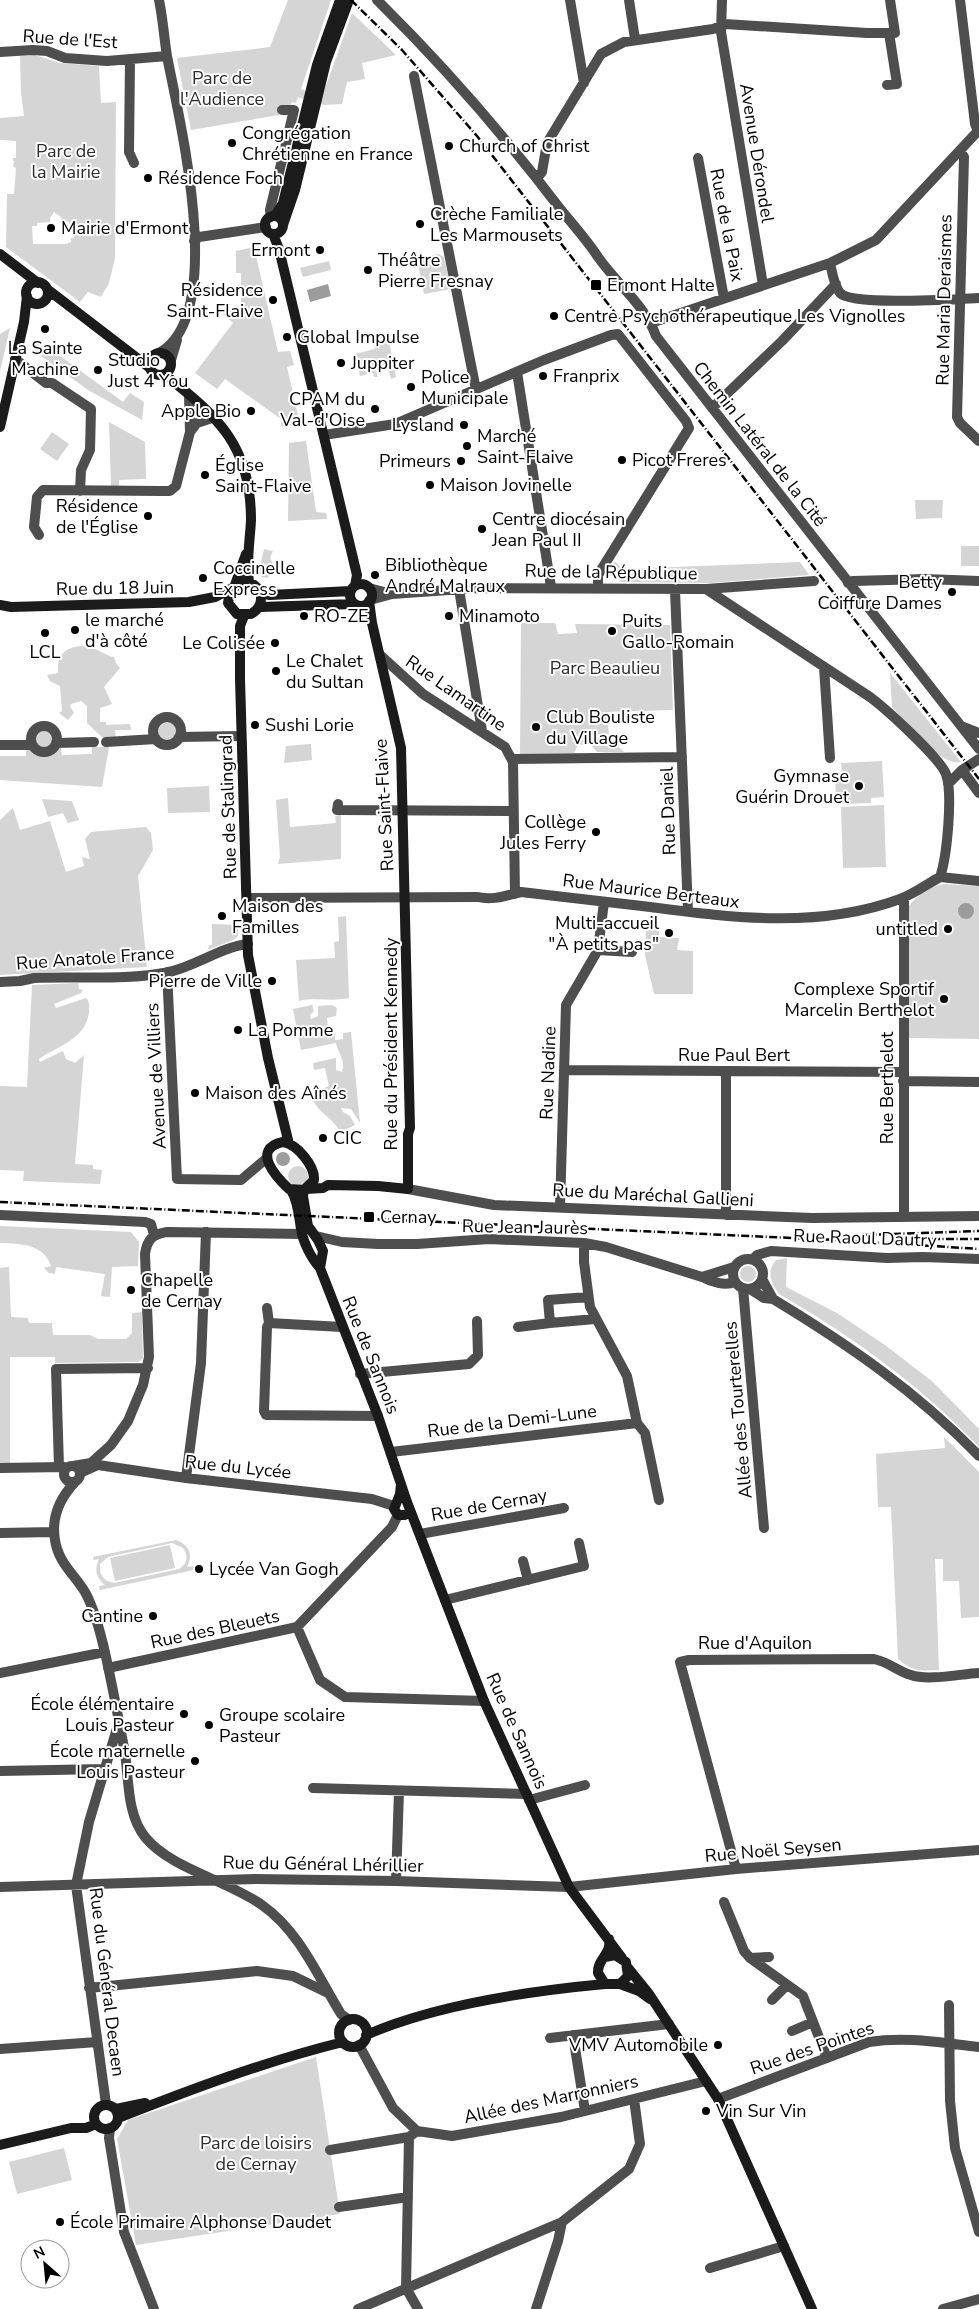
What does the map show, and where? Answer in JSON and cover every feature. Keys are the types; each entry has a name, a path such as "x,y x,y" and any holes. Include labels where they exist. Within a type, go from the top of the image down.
{"street":[{"path":"159,0 167,56 191,186 194,241 192,295 178,334 170,371"},
{"path":"194,241 199,237 274,225 295,190 340,8 349,0"},
{"name":"Chemin Latéral de la Cité","path":"377,0 408,31 537,178 651,323 656,336 979,749"},
{"path":"570,0 584,82"},
{"path":"629,0 635,40"},
{"name":"Avenue Dérondel","path":"722,0 720,26 763,285"},
{"path":"537,178 542,172 547,143 601,54 624,42 725,24 896,33 890,0"},
{"path":"651,323 830,263 876,240 892,224 978,130 975,124 960,0"},
{"path":"887,85 897,84 889,33"},
{"name":"Rue de l'Est","path":"0,52 47,51 65,58 107,61 167,56"},
{"path":"130,59 129,152 134,163"},
{"path":"414,76 476,390"},
{"path":"282,110 294,110 270,210 359,585 372,595 364,603 350,598 359,585"},
{"name":"Rue Maria Deraismes","path":"960,151 964,157 957,417 960,423 979,441"},
{"name":"Rue de la Paix","path":"698,158 724,298"},
{"path":"0,254 22,272 30,275 44,290"},
{"path":"830,263 840,292 849,298 882,301 979,298"},
{"path":"22,272 30,302 36,304"},
{"path":"712,408 782,341 836,284"},
{"path":"0,428 24,322 27,293 31,285 56,294 65,303 134,355 156,375 170,371"},
{"path":"24,322 44,290"},
{"path":"324,435 395,424 595,340 615,333 618,334 686,421 689,428 598,575 598,588"},
{"path":"150,368 150,361 156,354 166,348 178,334"},
{"path":"134,355 167,355 170,371 190,396 215,417 234,442 246,473 250,508 248,582"},
{"path":"15,359 46,383 52,383 91,409 90,450 81,470 80,491"},
{"path":"517,372 551,587"},
{"path":"39,534 34,527 37,497 43,490 170,491 176,486 190,432 190,396"},
{"path":"190,432 196,423 215,417"},
{"path":"248,582 257,587 261,593 260,607 251,614 244,616 237,614 230,607 228,599 249,548"},
{"path":"848,583 853,580 925,579 979,581"},
{"path":"706,589 814,581"},
{"path":"233,588 248,582"},
{"name":"Rue de la République","path":"261,593 279,595 359,585 392,594"},
{"name":"Rue de la République","path":"260,607 364,603 392,594 459,589 551,587 706,589 884,707 945,775"},
{"name":"Rue du 18 Juin","path":"4,607 188,602 215,597 233,588"},
{"path":"459,589 482,731"},
{"name":"Rue Daniel","path":"675,590 688,911"},
{"path":"188,602 230,607"},
{"name":"Rue Saint-Flaive","path":"364,603 372,623 401,748 404,898"},
{"name":"Rue de Stalingrad","path":"244,616 240,626 241,736 248,944 260,1022 277,1101 289,1144"},
{"name":"Rue Lamartine","path":"380,655 423,694 505,747 512,759"},
{"path":"824,667 830,758"},
{"path":"106,742 156,739 166,744 174,743 181,731 179,724 174,718 165,717 155,723 153,732 156,739"},
{"path":"44,726 53,730 56,736 56,743 51,749 44,752 37,750 32,745 32,734 36,728 44,726"},
{"path":"960,726 979,733"},
{"path":"179,737 241,736"},
{"path":"56,743 94,742"},
{"path":"0,746 32,745"},
{"path":"514,894 512,759 682,757"},
{"path":"945,775 962,770 979,759"},
{"path":"945,775 962,770"},
{"path":"962,770 979,793"},
{"path":"945,775 946,856 940,877 979,881"},
{"path":"338,804 337,810 402,812 513,811"},
{"name":"Rue Maurice Berteaux","path":"247,898 485,898 521,892 741,918 812,918 876,907 904,898 940,877"},
{"name":"Rue du Président Kennedy","path":"404,898 410,1128 408,1134 408,1189"},
{"name":"Rue Berthelot","path":"904,898 904,1217"},
{"name":"Rue Nadine","path":"560,1207 568,1000 598,950 604,902"},
{"name":"Rue Anatole France","path":"0,982 34,978 138,975 167,972 189,966 235,946 248,944"},
{"path":"598,950 632,952"},
{"name":"Avenue de Villiers","path":"167,972 177,1179 241,1180 254,1170 256,1166 268,1162"},
{"name":"Rue Paul Bert","path":"564,1070 903,1077 979,1082"},
{"path":"726,1072 726,1215"},
{"path":"291,1190 268,1162 270,1150 274,1145 283,1142 289,1144 311,1165 314,1180 305,1190 303,1196 308,1226 322,1247"},
{"path":"313,1171 328,1185"},
{"name":"Rue du Maréchal Gallieni","path":"291,1190 323,1188 328,1185 378,1186 408,1189 494,1205 726,1215 812,1218 979,1216"},
{"name":"Rue de Sannois","path":"291,1190 295,1198 303,1236 320,1268 391,1452 401,1482 402,1508 418,1530 484,1701 570,1887 622,1958"},
{"path":"0,1215 145,1222 151,1224 154,1235"},
{"path":"0,1468 69,1472 92,1463 111,1445 134,1408 148,1368 145,1254 147,1242 154,1235 167,1232 206,1232 303,1236 313,1246 322,1247"},
{"path":"186,1478 201,1363 206,1232"},
{"name":"Rue Jean Jaurès","path":"316,1236 342,1242 417,1244 489,1239 584,1243 611,1249 702,1277 709,1281 743,1286 764,1298 773,1299 847,1345 928,1407 979,1456"},
{"name":"Rue Jean Jaurès","path":"322,1247 342,1242"},
{"path":"584,1243 588,1296 595,1319 627,1376 637,1423 645,1433 659,1500"},
{"name":"Rue de Sannois","path":"320,1268 322,1247"},
{"name":"Rue Raoul Dautry","path":"753,1259 764,1252 786,1251 870,1257 979,1259"},
{"path":"702,1277 734,1267 742,1260 753,1259 761,1265 762,1279 757,1286 743,1286 733,1274 734,1267"},
{"name":"Rue Jean Jaurès","path":"762,1279 773,1299"},
{"name":"Allée des Tourterelles","path":"743,1286 764,1528"},
{"path":"550,1323 548,1300 588,1296"},
{"path":"267,1308 269,1323 267,1327 264,1411 266,1415 378,1416"},
{"path":"518,1327 595,1319"},
{"path":"360,1374 469,1364 478,1355 477,1321"},
{"path":"269,1323 342,1327"},
{"name":"Rue du Général Decaen","path":"113,2110 97,2042 76,1885 89,1822 118,1724 105,1652 88,1598 60,1558 54,1532 56,1513 64,1494 69,1472 56,1369 148,1368"},
{"name":"Rue de la Demi-Lune","path":"391,1452 637,1423"},
{"name":"Rue du Lycée","path":"69,1472 98,1465 186,1478 372,1499 402,1508"},
{"name":"Rue des Bleuets","path":"108,1668 298,1627 392,1527 402,1508"},
{"name":"Rue de Cernay","path":"418,1530 564,1508"},
{"path":"0,1533 54,1532"},
{"path":"445,1600 584,1566 579,1543"},
{"path":"522,1561 528,1580"},
{"path":"298,1627 320,1680 345,1697 484,1701"},
{"path":"0,1673 105,1652"},
{"name":"Rue d'Aquilon","path":"736,1869 680,1662 689,1660 874,1659 889,1663 911,1675 926,1677 979,1673"},
{"name":"Rue du Général Lhérillier","path":"118,1724 131,1806 144,1836 164,1855 220,1881 396,1881 570,1887"},
{"path":"0,1772 105,1769"},
{"path":"313,1788 528,1797 585,1785"},
{"path":"396,1881 398,1791"},
{"name":"Rue Noël Seysen","path":"570,1887 736,1869 979,1850"},
{"path":"0,1887 220,1881 262,1905 283,1924 302,1946 328,1993 350,2046 359,2045 366,2035 394,2023 458,2006 570,1987 620,1984 642,1993 660,2009"},
{"path":"724,1902 744,1950 750,1958 803,1996 827,2058"},
{"path":"570,1987 587,1978 597,1969 609,1947 609,1939"},
{"path":"605,1957 616,1955 622,1958 660,2009 718,2099 812,2309"},
{"path":"750,1958 769,1957"},
{"path":"620,1984 628,1976 628,1968"},
{"path":"597,1969 600,1979 605,1984"},
{"path":"89,1988 258,1970 292,1976 328,1993"},
{"path":"772,2000 787,1985"},
{"path":"949,2005 950,2101 955,2148 979,2232"},
{"path":"95,2120 98,2107 113,2110 156,2102 305,2051 343,2026 357,2020 363,2024 394,2023"},
{"path":"792,2031 813,2022"},
{"path":"363,2024 366,2035"},
{"path":"550,2038 669,2024"},
{"path":"572,2035 585,2111"},
{"name":"Rue des Pointes","path":"718,2099 869,2042 892,2038 979,2047"},
{"path":"0,2048 97,2042"},
{"path":"359,2045 393,2108 413,2134 408,2197 406,2288 418,2309"},
{"name":"Allée des Marronniers","path":"330,2150 413,2134 452,2136 561,2118 706,2081"},
{"path":"358,2309 562,2222 629,2169 640,2144 634,2099"},
{"path":"95,2120 102,2128 110,2128 116,2124 113,2110"},
{"path":"0,2145 71,2128 95,2120"},
{"path":"110,2128 109,2138 124,2232 154,2309"},
{"path":"339,2207 408,2197"},
{"path":"536,2309 558,2241 562,2222"},
{"path":"710,2268 784,2246"},
{"path":"943,2309 979,2299"}],"green space":[{"name":"Parc de l'Audience","path":"288,0 331,0 301,89 322,97 352,13 396,55 362,63 365,79 347,82 342,104 324,105 298,97 296,103 292,102 290,106 278,106 279,115 191,130 177,58 270,47"},
{"name":"Parc de la Mairie","path":"35,55 60,63 99,66 101,103 116,102 115,258 109,283 101,297 88,292 80,302 6,247 7,194 14,194 16,168 13,167 13,158 16,158 16,141 0,140 0,118 24,116 20,56","holes":["54,212 62,220 69,222 70,230 73,230 74,238 71,238 71,242 66,244 33,244 32,226 37,226 37,223 50,222"]},
{"path":"254,247 278,352 290,351 294,365 287,367 300,424 281,426 281,419 225,379 217,389 195,373 233,323 223,314 225,308 241,308 241,273 236,273 236,251"},
{"path":"438,254 444,257 451,289 424,294 417,259"},
{"path":"329,261 331,270 303,277 300,268"},
{"path":"10,328 0,371 0,334"},
{"path":"37,339 123,402 130,393 144,402 142,420 88,390 34,351"},
{"path":"389,341 396,377 391,379 387,364 375,367 378,377 374,377 373,373 360,376 355,354 375,349 374,345"},
{"path":"109,422 145,442 146,479 119,480 119,486 111,486"},
{"path":"52,432 69,444 57,461 40,449"},
{"path":"306,441 316,512 326,513 327,519 288,521 289,443"},
{"path":"915,500 943,500 942,518 916,519"},
{"path":"961,546 979,546 979,566 961,566"},
{"path":"264,549 273,551 270,558 273,563 272,573 267,578 262,577 259,571"},
{"path":"615,561 622,569 800,562 809,575 711,583 622,582 614,576 612,570"},
{"name":"Parc Beaulieu","path":"521,623 555,623 558,634 577,633 575,624 670,625 673,710 607,712 609,737 624,752 597,752 590,744 578,745 574,753 520,754"},
{"path":"87,646 114,657 120,668 104,687 112,704 100,708 100,722 106,722 106,725 130,724 131,730 115,730 116,739 105,740 87,723 87,706 81,701 71,704 70,706 74,713 68,720 59,713 62,711 60,686 50,681 47,675 58,673 62,654 70,649"},
{"path":"890,673 961,762 953,762 943,758 934,751 892,707"},
{"path":"167,719 175,722 178,730 175,738 167,741 159,738 156,730 159,722"},
{"path":"44,730 50,733 53,739 50,745 44,748 38,745 35,739 38,733"},
{"path":"311,744 312,760 284,763 286,746"},
{"path":"92,747 109,747 102,787 0,780 0,756 26,756 26,749 32,749 37,753 45,755 56,748 61,748 62,755 92,754"},
{"name":"Gymnase Guérin Drouet","path":"882,761 884,797 871,798 871,803 843,804 843,798 836,798 835,775 842,774 841,763"},
{"path":"209,786 210,812 168,813 167,788"},
{"path":"288,798 290,827 336,823 335,816 341,815 341,859 278,864 280,857 276,800"},
{"path":"42,799 72,801 79,820 68,823 63,813 48,817"},
{"path":"884,805 886,867 843,868 841,807"},
{"path":"13,808 20,830 50,821 66,872 84,866 82,857 90,859 85,839 91,832 146,827 151,833 153,850 138,876 147,967 0,975 0,820"},
{"path":"944,884 979,886 979,1039 909,1038 909,906 925,891"},
{"path":"346,916 349,998 299,1001 296,960 335,958 334,942 339,941 338,917"},
{"path":"212,924 238,925 238,936 208,950 209,945 212,945"},
{"path":"646,928 659,929 659,937 679,938 677,950 693,951 693,994 654,994 645,955"},
{"path":"78,983 79,989 83,990 81,993 54,1004 56,1008 86,998 89,1012 83,1029 70,1041 39,1059 40,1062 63,1051 66,1059 75,1063 84,1055 75,1164 93,1165 93,1169 102,1170 100,1184 23,1181 24,1171 0,1170 0,1086 27,1087 32,985"},
{"path":"312,1005 314,1011 310,1015 311,1019 318,1016 318,1006 332,1005 337,1008 336,1016 327,1018 329,1035 335,1034 335,1040 343,1039 343,1033 351,1032 360,1123 351,1109 341,1108 343,1112 350,1116 355,1125 340,1132 337,1126 313,1101 311,1094 329,1086 325,1068 314,1070 313,1063 336,1058 336,1070 342,1072 342,1060 336,1043 301,1050 293,1009"},
{"path":"298,1166 305,1169 308,1176 305,1183 298,1186 291,1183 288,1176 291,1169"},
{"path":"0,1226 131,1232 139,1242 138,1266 112,1267 110,1297 101,1296 105,1274 56,1267 55,1274 49,1273 44,1268 51,1266 47,1258 37,1249 30,1246 0,1243"},
{"path":"787,1258 786,1287 837,1313 885,1345 933,1382 979,1429 979,1447 934,1403 885,1363 833,1327 779,1294 772,1282 770,1273 776,1260"},
{"path":"745,1266 751,1266 756,1271 754,1280 745,1282 740,1277 740,1271"},
{"path":"9,1267 11,1317 28,1318 29,1323 52,1323 53,1335 90,1335 98,1339 126,1339 132,1333 132,1313 142,1312 143,1358 138,1362 55,1363 55,1357 10,1357 10,1463 0,1463 0,1268"},
{"path":"944,1437 979,1472 979,1617 961,1618 959,1581 943,1581 943,1559 935,1559 939,1670 922,1670 908,1666 898,1659 891,1507 878,1507 876,1454 945,1448"},
{"path":"176,1540 184,1544 189,1550 190,1558 187,1567 193,1566 194,1570 100,1590 99,1586 105,1585 97,1573 99,1559 94,1560 93,1557","holes":["172,1543 183,1548 186,1560 179,1569 114,1583 104,1579 100,1571 100,1564 108,1557"]},
{"path":"170,1545 175,1568 115,1581 110,1558"},
{"name":"Parc de loisirs de Cernay","path":"316,2057 340,2214 136,2245 117,2139 128,2120"},
{"path":"64,2148 72,2180 17,2194 9,2162"}],"shaded area":[{"path":"328,284 331,296 310,302 307,290"},
{"path":"963,903 969,903 974,908 972,917 963,919 958,914 958,908"},
{"path":"280,1152 286,1152 290,1159 286,1166 280,1166 276,1162 276,1156"}],"railway":[{"path":"351,0 402,50 477,136 979,779"},
{"path":"0,1202 837,1240 979,1249"},
{"path":"865,1235 979,1231"},
{"path":"932,1239 979,1239"}],"place":[{"name":"Congrégation Chrétienne en France","path":"232,143"},
{"name":"Church of Christ","path":"449,146"},
{"name":"Résidence Foch","path":"148,178"},
{"name":"Crèche Familiale Les Marmousets","path":"420,224"},
{"name":"Mairie d'Ermont","path":"51,228"},
{"name":"Ermont","path":"320,250"},
{"name":"Théâtre Pierre Fresnay","path":"368,270"},
{"name":"Ermont Halte","path":"596,285"},
{"name":"Résidence Saint-Flaive","path":"273,300"},
{"name":"Centre Psychothérapeutique Les Vignolles","path":"554,316"},
{"name":"La Sainte Machine","path":"45,329"},
{"name":"Global Impulse","path":"287,337"},
{"name":"Juppiter","path":"341,363"},
{"name":"Studio Just 4 You","path":"98,370"},
{"name":"Franprix","path":"543,376"},
{"name":"Police Municipale","path":"411,387"},
{"name":"CPAM du Val-d'Oise","path":"375,409"},
{"name":"Apple Bio","path":"251,411"},
{"name":"Lysland","path":"464,425"},
{"name":"Marché Saint-Flaive","path":"467,446"},
{"name":"Picot Freres","path":"622,460"},
{"name":"Primeurs","path":"461,461"},
{"name":"Église Saint-Flaive","path":"205,475"},
{"name":"Maison Jovinelle","path":"430,485"},
{"name":"Résidence de l'Église","path":"148,516"},
{"name":"Centre diocésain Jean Paul II","path":"482,529"},
{"name":"Bibliothèque André Malraux","path":"375,575"},
{"name":"Coccinelle Express","path":"203,578"},
{"name":"Betty Coiffure Dames","path":"952,592"},
{"name":"RO-ZE","path":"304,616"},
{"name":"Minamoto","path":"449,616"},
{"name":"le marché d'à côté","path":"75,630"},
{"name":"Puits Gallo-Romain","path":"612,631"},
{"name":"LCL","path":"45,633"},
{"name":"Le Colisée","path":"275,643"},
{"name":"Le Chalet du Sultan","path":"276,671"},
{"name":"Sushi Lorie","path":"255,725"},
{"name":"Club Bouliste du Village","path":"536,727"},
{"name":"Gymnase Guérin Drouet","path":"859,786"},
{"name":"Collège Jules Ferry","path":"596,832"},
{"name":"Maison des Familles","path":"222,916"},
{"name":"untitled","path":"948,929"},
{"name":"Multi-accueil \"À petits pas\"","path":"669,933"},
{"name":"Pierre de Ville","path":"272,981"},
{"name":"Complexe Sportif Marcelin Berthelot","path":"944,999"},
{"name":"La Pomme","path":"238,1030"},
{"name":"Maison des Aînés","path":"195,1093"},
{"name":"CIC","path":"323,1138"},
{"name":"Cernay","path":"369,1217"},
{"name":"Chapelle de Cernay","path":"131,1290"},
{"name":"Lycée Van Gogh","path":"199,1569"},
{"name":"Cantine","path":"153,1616"},
{"name":"École élémentaire Louis Pasteur","path":"184,1714"},
{"name":"Groupe scolaire Pasteur","path":"209,1725"},
{"name":"École maternelle Louis Pasteur","path":"195,1761"},
{"name":"VMV Automobile","path":"718,2045"},
{"name":"Vin Sur Vin","path":"706,2111"},
{"name":"École Primaire Alphonse Daudet","path":"60,2222"}]}
